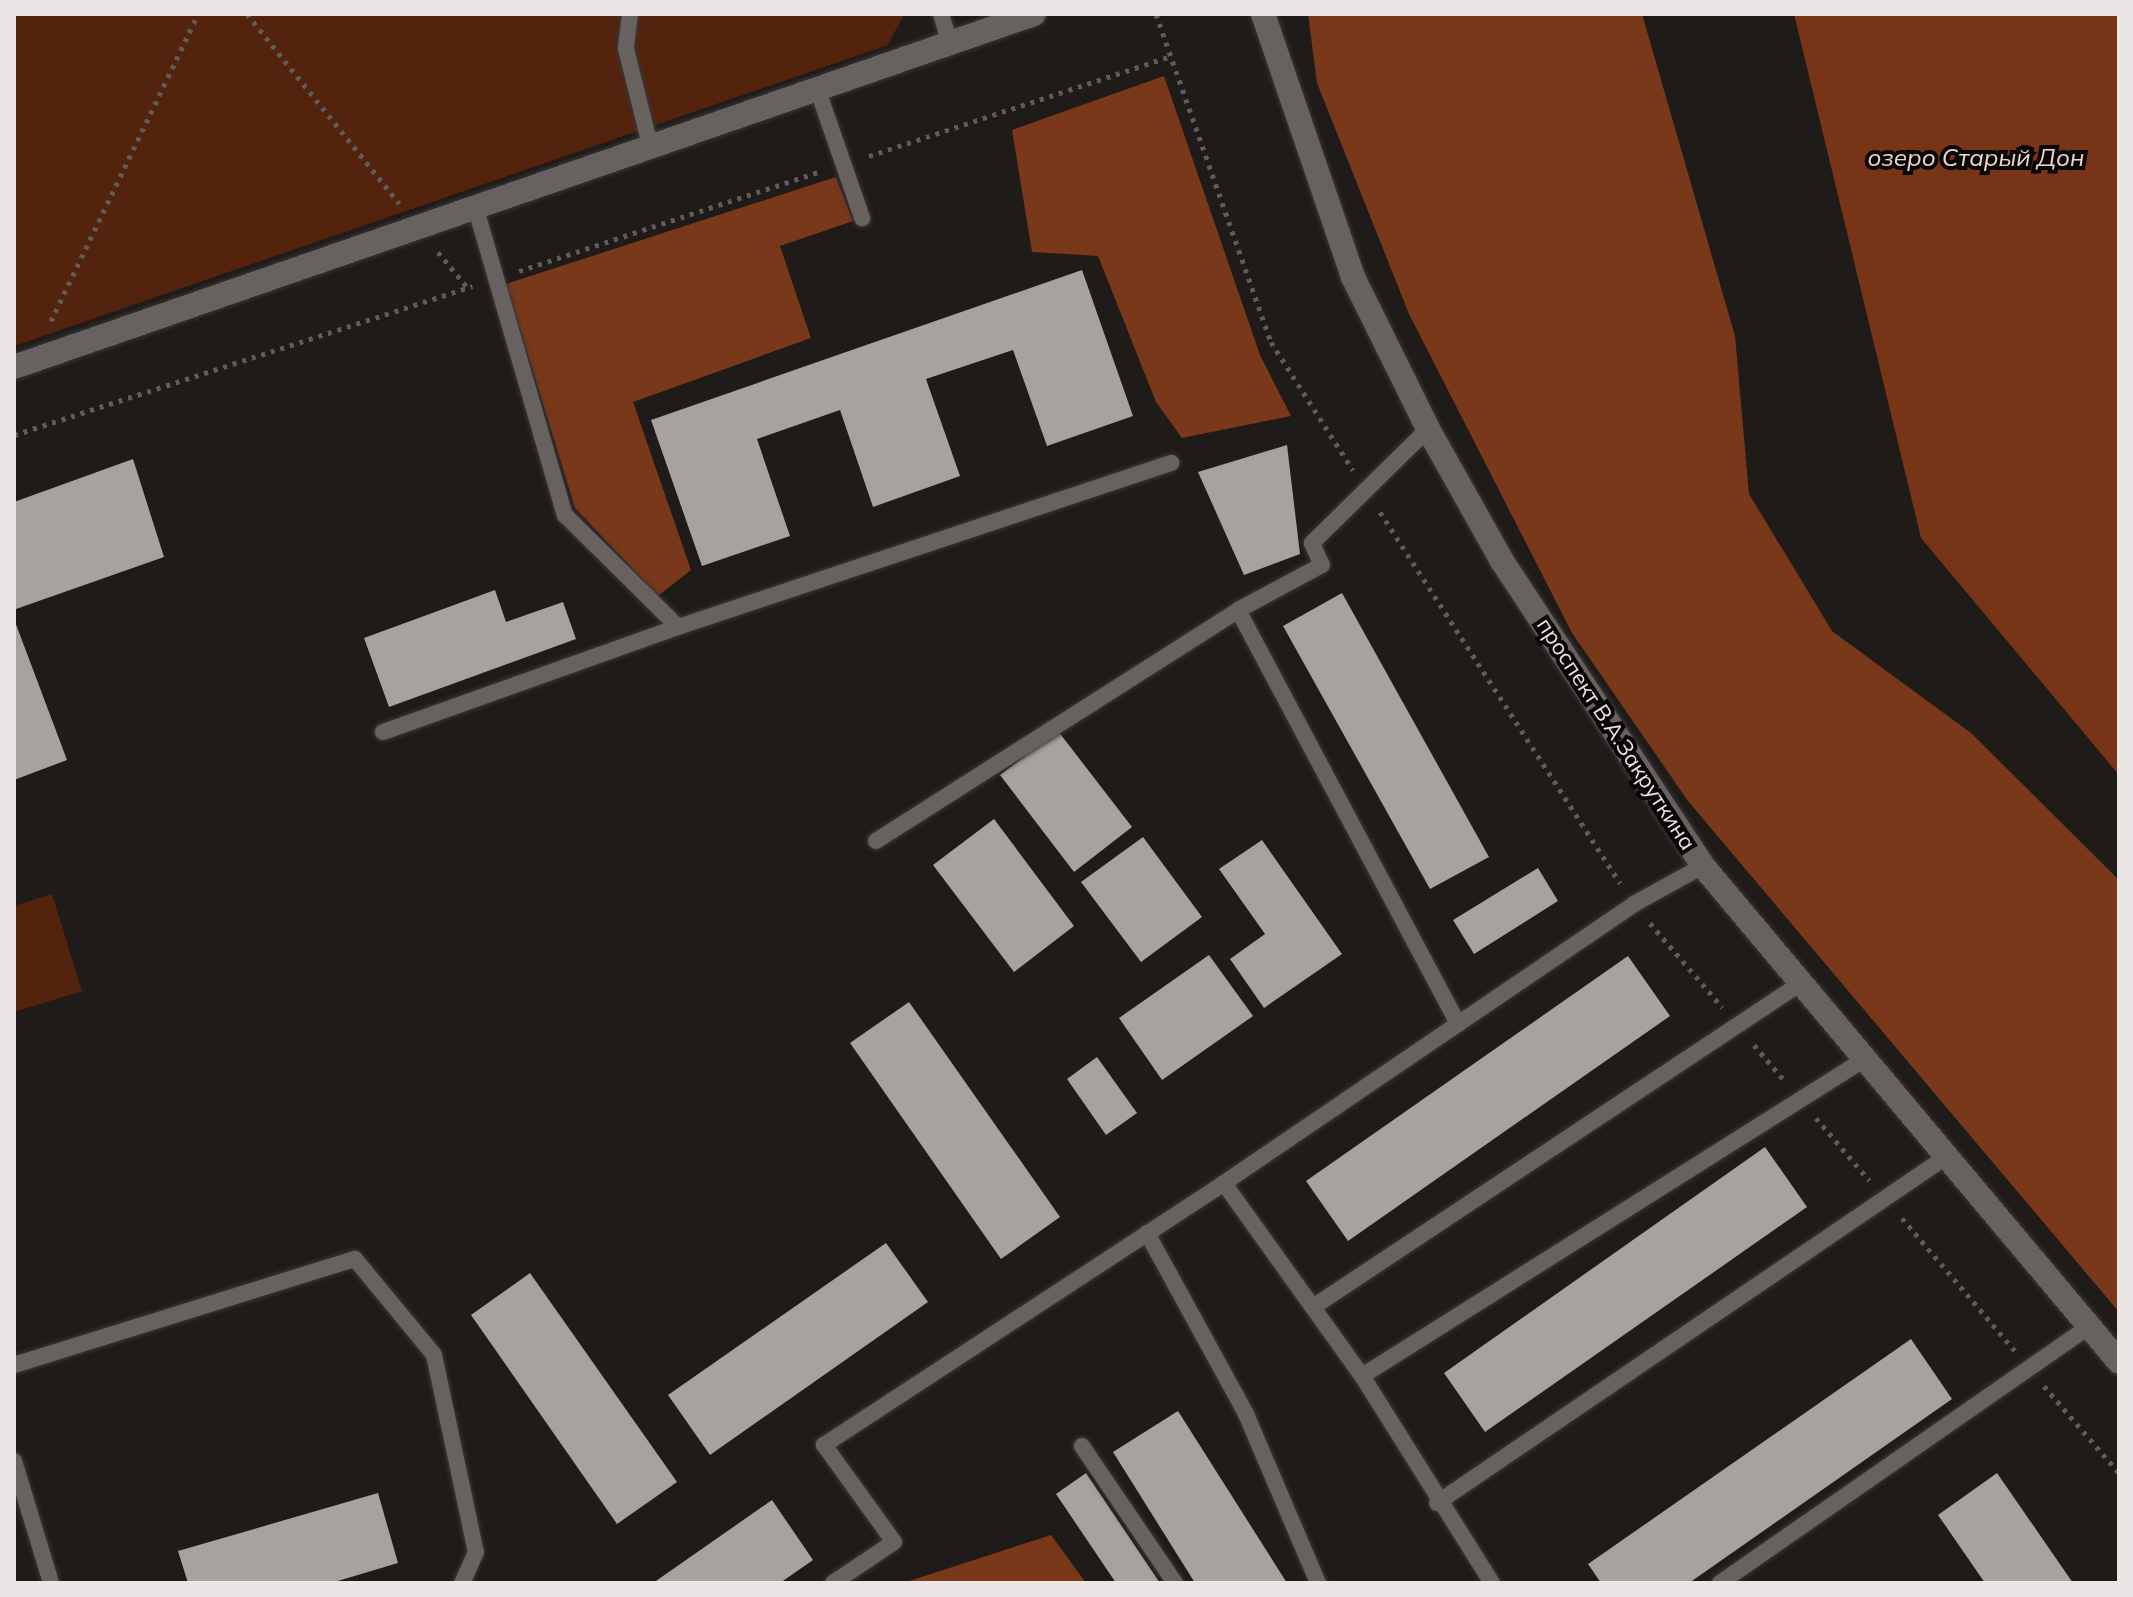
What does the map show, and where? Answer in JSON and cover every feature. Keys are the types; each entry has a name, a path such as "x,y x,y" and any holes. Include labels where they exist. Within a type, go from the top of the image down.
{"street":[{"path":"23,364 1034,14"},
{"name":"проспект В.А.Закруткина","path":"1263,14 1353,277 1428,429 1502,561 1703,866 2119,1362"}],"lane":[{"path":"630,14 626,49 650,145"},
{"path":"941,14 949,41"},
{"path":"817,88 862,218"},
{"path":"475,206 565,515 678,627"},
{"path":"876,841 1238,610 1322,565 1312,543 1428,429"},
{"path":"383,732 678,627 1171,463"},
{"path":"1238,610 1458,1024"},
{"path":"833,1583 894,1542 824,1445 1224,1183 1634,904 1703,866"},
{"path":"1313,1307 1801,983"},
{"path":"1362,1376 1865,1059"},
{"path":"1437,1503 1946,1157"},
{"path":"1224,1183 1362,1376 1437,1503 1492,1583"},
{"path":"1147,1233 1246,1414 1318,1583"},
{"path":"14,1365 355,1259 434,1355 476,1552 462,1583"},
{"path":"1720,1583 2089,1327"},
{"path":"1082,1446 1175,1583"},
{"path":"14,1461 51,1583"}],"path":[{"path":"23,364 198,14"},
{"path":"247,14 467,288"},
{"path":"1156,14 1271,342 1634,904 2119,1473"},
{"path":"14,435 1172,56"}],"shaded area":[{"path":"14,14 903,16 888,45 14,346"},
{"path":"1308,14 1642,14 1735,336 1749,494 1832,631 1971,733 2119,880 2119,1312 1688,801 1572,633 1409,314 1317,83"},
{"path":"1164,76 1260,355 1291,416 1182,438 1156,402 1098,256 1032,252 1012,130"},
{"path":"836,177 853,221 780,246 811,338 633,402 691,570 658,596 575,508 506,284"},
{"path":"52,894 82,991 14,1012 14,906"},
{"path":"1051,1535 1086,1583 903,1583"}],"water":[{"name":"озеро Старый Дон","path":"1794,14 2119,14 2119,775 1921,538"}],"building":[{"path":"1082,270 1133,416 1047,446 1013,350 926,379 960,476 873,507 840,410 757,439 790,536 702,566 651,420"},
{"path":"1287,445 1300,554 1244,575 1198,472"},
{"path":"133,459 164,557 16,609 14,502"},
{"path":"495,590 506,622 563,602 576,639 389,707 364,638"},
{"path":"1342,593 1489,857 1430,889 1283,626"},
{"path":"14,619 67,760 14,780"},
{"path":"1058,731 1132,827 1074,872 1000,775"},
{"path":"994,819 1074,926 1014,972 933,865"},
{"path":"1143,837 1202,917 1141,962 1081,882"},
{"path":"1262,840 1342,954 1264,1008 1230,959 1265,934 1219,869"},
{"path":"1538,868 1558,901 1474,954 1453,920"},
{"path":"1209,955 1253,1016 1162,1080 1119,1018"},
{"path":"1628,956 1670,1016 1348,1241 1306,1181"},
{"path":"909,1002 1060,1217 1001,1259 850,1043"},
{"path":"1097,1057 1137,1113 1106,1135 1067,1079"},
{"path":"1765,1147 1807,1207 1485,1432 1444,1373"},
{"path":"886,1243 928,1302 710,1455 668,1395"},
{"path":"530,1273 677,1482 617,1524 471,1315"},
{"path":"1911,1339 1952,1399 1689,1583 1601,1583 1588,1564"},
{"path":"1178,1411 1287,1583 1195,1583 1113,1452"},
{"path":"1086,1473 1160,1583 1116,1583 1056,1494"},
{"path":"1997,1473 2073,1583 1985,1583 1938,1515"},
{"path":"378,1493 398,1563 331,1583 188,1583 178,1551"},
{"path":"772,1500 813,1560 780,1583 653,1583"}]}
